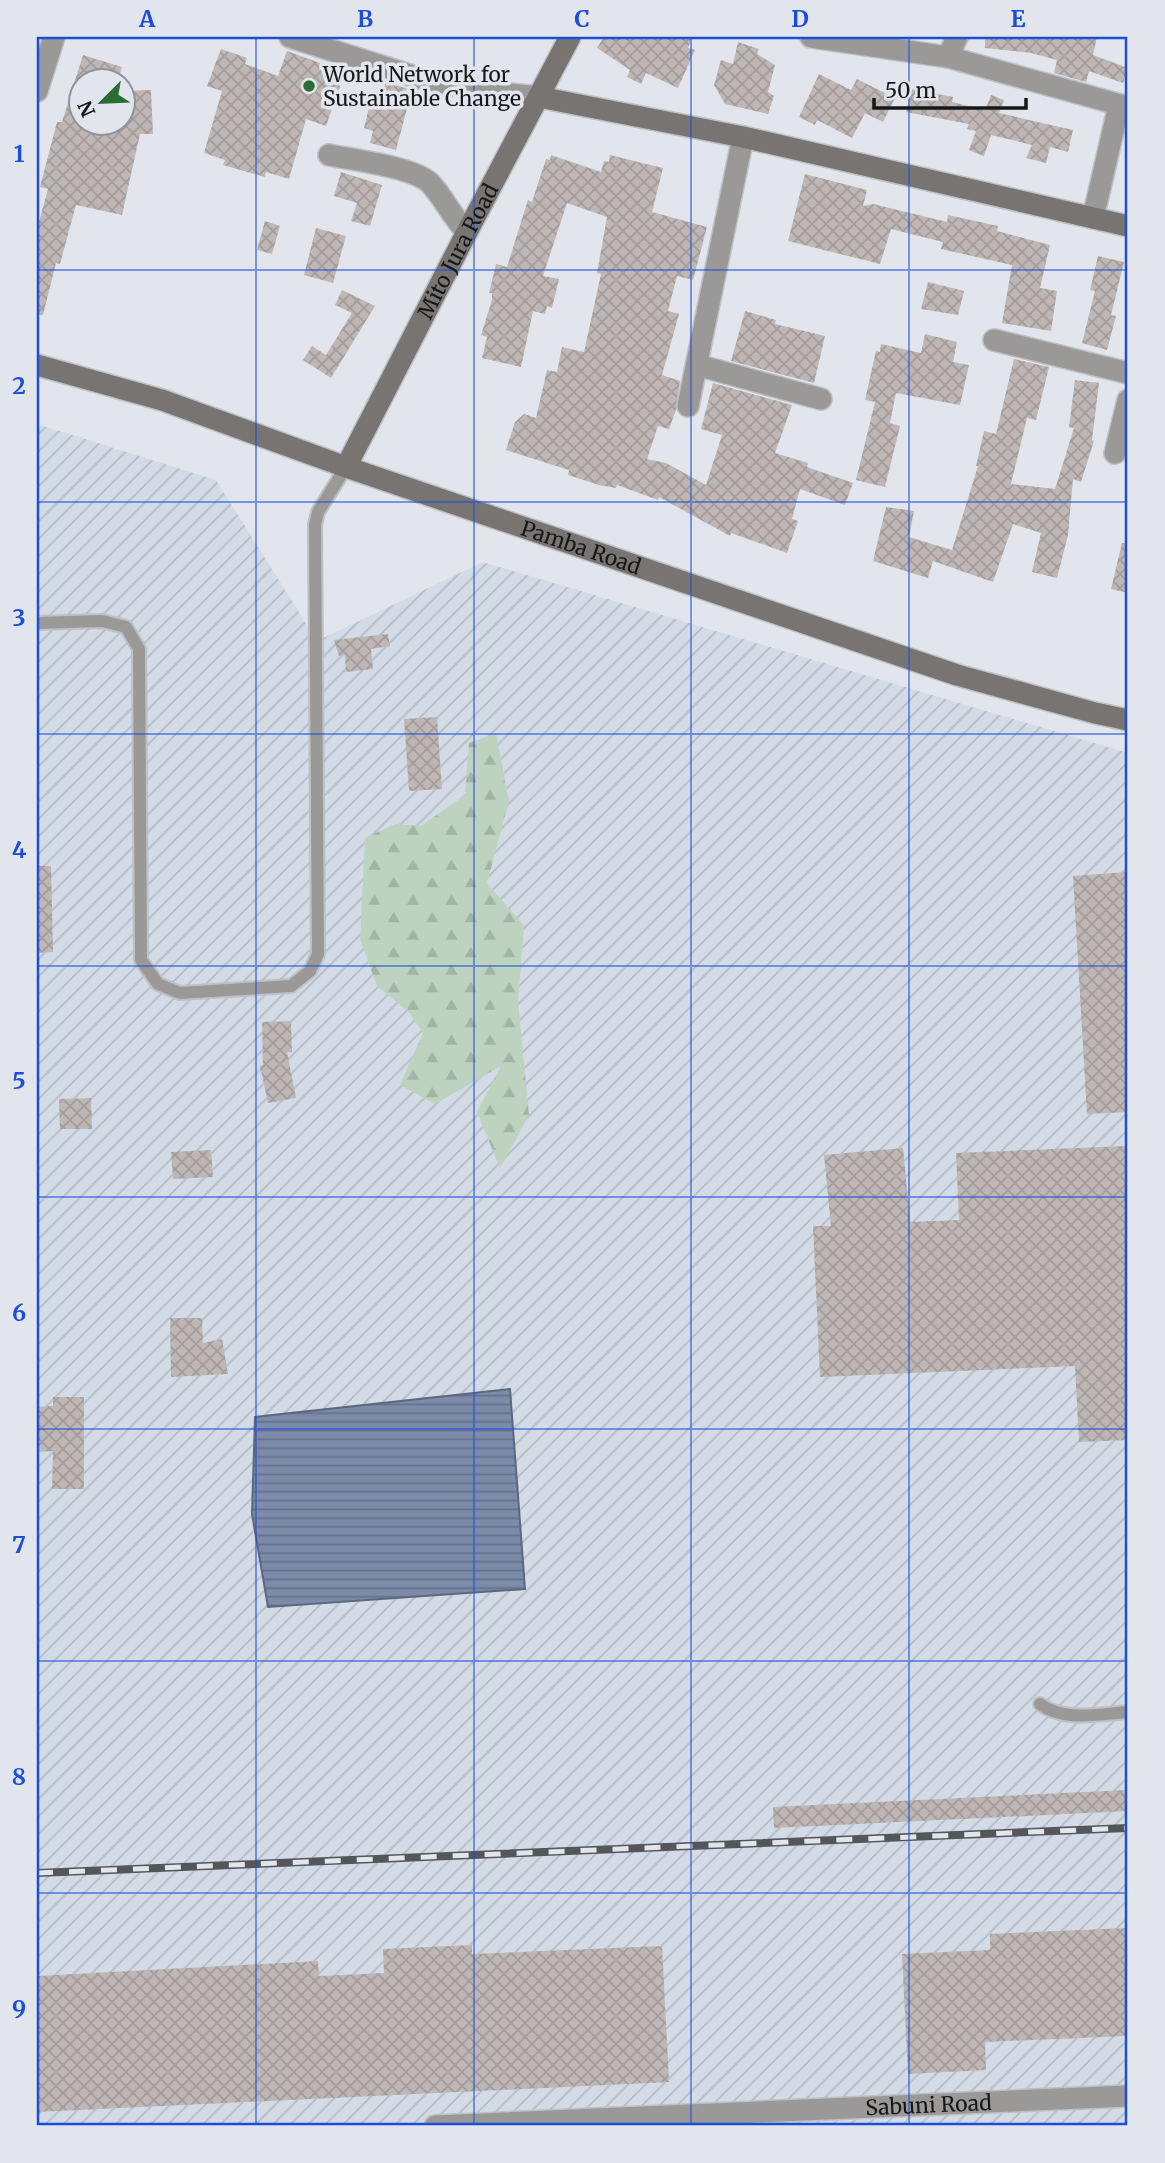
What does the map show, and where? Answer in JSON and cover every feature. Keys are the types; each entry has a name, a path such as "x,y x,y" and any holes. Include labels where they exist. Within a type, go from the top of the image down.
{"main road":[{"name":"Mito Jura Road","path":"346,467 570,37"},
{"path":"539,97 743,137 1128,226"},
{"name":"Pamba Road","path":"37,365 162,400 346,467 957,675 1128,720"}],"street":[{"path":"37,91 54,37"},
{"path":"290,37 419,78 491,92 539,97"},
{"path":"811,37 948,57 1123,106 1093,218"},
{"path":"948,57 957,37"},
{"path":"688,405 743,137"},
{"path":"329,155 419,174 467,232"},
{"path":"994,340 1128,373"},
{"path":"697,365 821,399"},
{"path":"1115,453 1125,422 1128,400"},
{"name":"Sabuni Road","path":"435,2126 1128,2096"}],"lane":[{"path":"37,623 102,621 126,627 139,649 141,960 158,984 180,993 292,986 310,971 318,954 315,525 318,512 346,467"},
{"path":"1040,1704 1062,1715 1128,1712"}],"shaded area":[{"path":"37,424 216,480 317,641 483,562 1128,753 1128,2126 37,2126"}],"green space":[{"path":"496,733 509,801 487,883 524,926 518,1001 529,1115 500,1168 477,1112 501,1066 435,1104 400,1085 423,1033 409,1012 377,986 360,939 365,838 395,824 421,826 465,795 469,743"}],"water":[{"path":"510,1389 525,1589 268,1607 252,1514 255,1417"}],"building":[{"path":"604,37 692,37 688,48 695,50 678,88 646,73 641,84 627,77 630,70 597,48"},
{"path":"985,37 1097,37 1093,55 1128,68 1123,83 1089,71 1086,82 1054,73 1057,60 1031,53 985,48"},
{"path":"738,42 759,49 757,54 775,65 768,92 774,96 768,114 725,104 714,85 721,60 733,64"},
{"path":"221,49 247,58 245,64 278,76 287,51 345,72 326,126 306,119 289,179 266,172 265,177 223,165 225,160 204,153 222,91 207,86"},
{"path":"83,55 119,66 80,66"},
{"path":"819,74 851,90 857,79 895,98 883,122 865,113 852,138 817,120 815,125 799,117"},
{"path":"385,82 412,90 396,150 370,143 373,131 364,128 373,91 383,93"},
{"path":"911,89 953,97 952,102 985,110 991,95 1004,100 999,113 1073,130 1068,152 1050,147 1046,163 1026,158 1032,145 991,135 984,156 969,150 976,131 967,129 969,124 906,112"},
{"path":"151,90 153,134 140,134 122,215 76,205 60,264 56,263 43,315 37,315 37,229 48,189 40,187 57,122 62,122 66,109 66,136 136,136 136,91"},
{"path":"551,155 601,172 604,161 609,162 610,155 663,168 652,212 707,227 693,280 677,276 668,311 679,314 662,375 680,381 676,410 669,429 658,426 647,459 666,463 706,485 722,435 701,429 713,383 792,405 775,453 808,463 807,467 853,483 845,505 800,489 792,519 798,521 787,553 731,533 730,536 659,497 658,500 617,485 616,488 599,485 568,475 569,470 506,450 515,422 524,414 536,418 547,370 557,372 562,347 584,352 601,274 597,273 607,217 567,203 543,276 559,279 552,308 547,306 545,314 533,311 521,367 482,358 487,337 481,335 492,300 492,293 489,293 496,264 507,267 528,200 532,202 546,159 550,160"},
{"path":"341,172 382,185 370,226 351,221 357,203 334,196"},
{"path":"805,174 867,190 863,206 873,204 947,222 948,215 998,226 997,231 1050,245 1040,288 1057,291 1051,331 1002,323 1012,265 941,249 943,242 891,229 880,264 788,241"},
{"path":"265,221 280,226 272,254 257,250"},
{"path":"316,228 346,236 333,283 304,275"},
{"path":"1098,256 1124,262 1111,315 1116,316 1107,350 1082,343 1095,291 1090,290"},
{"path":"928,282 964,291 958,315 921,309"},
{"path":"342,290 375,306 331,378 303,360 312,346 326,355 352,313 335,305"},
{"path":"745,311 776,320 775,324 825,336 814,383 731,361"},
{"path":"925,334 957,342 953,362 969,365 960,405 896,393 890,423 900,426 885,487 856,480 875,402 865,400 876,351 880,352 881,344 921,353"},
{"path":"1014,359 1049,367 1036,420 1027,418 1011,484 1055,489 1074,428 1069,427 1075,380 1099,383 1094,441 1081,482 1073,479 1068,535 1057,578 1032,572 1041,533 1013,524 993,582 933,561 928,578 873,561 886,507 914,511 909,537 952,550 978,466 984,431 996,434"},
{"path":"1122,543 1128,543 1128,593 1111,589"},
{"path":"388,634 390,646 371,649 373,669 346,672 345,655 339,656 334,640"},
{"path":"437,717 442,789 409,791 404,719"},
{"path":"37,866 51,866 53,952 37,953"},
{"path":"1128,872 1128,1112 1087,1114 1073,876"},
{"path":"291,1021 292,1052 287,1052 296,1098 268,1103 260,1066 263,1065 262,1022"},
{"path":"91,1098 92,1129 60,1129 59,1099"},
{"path":"1128,1146 1128,1440 1079,1442 1075,1366 820,1377 813,1226 831,1226 824,1155 903,1148 910,1222 959,1220 956,1153"},
{"path":"211,1150 213,1177 173,1179 171,1152"},
{"path":"170,1318 202,1318 203,1343 222,1339 228,1374 171,1377"},
{"path":"53,1397 84,1397 84,1489 52,1489 53,1451 37,1452 37,1407 53,1406"},
{"path":"1128,1790 1128,1811 774,1828 773,1807"},
{"path":"1128,1928 1128,2036 985,2042 986,2070 908,2074 902,1954 990,1950 990,1934"},
{"path":"472,1945 472,1954 662,1946 669,2082 37,2112 37,1976 318,1961 319,1976 384,1973 383,1949"}],"railway":[{"path":"37,1873 1128,1828"}],"place":[{"name":"World Network for Sustainable Change","path":"309,86"}]}
